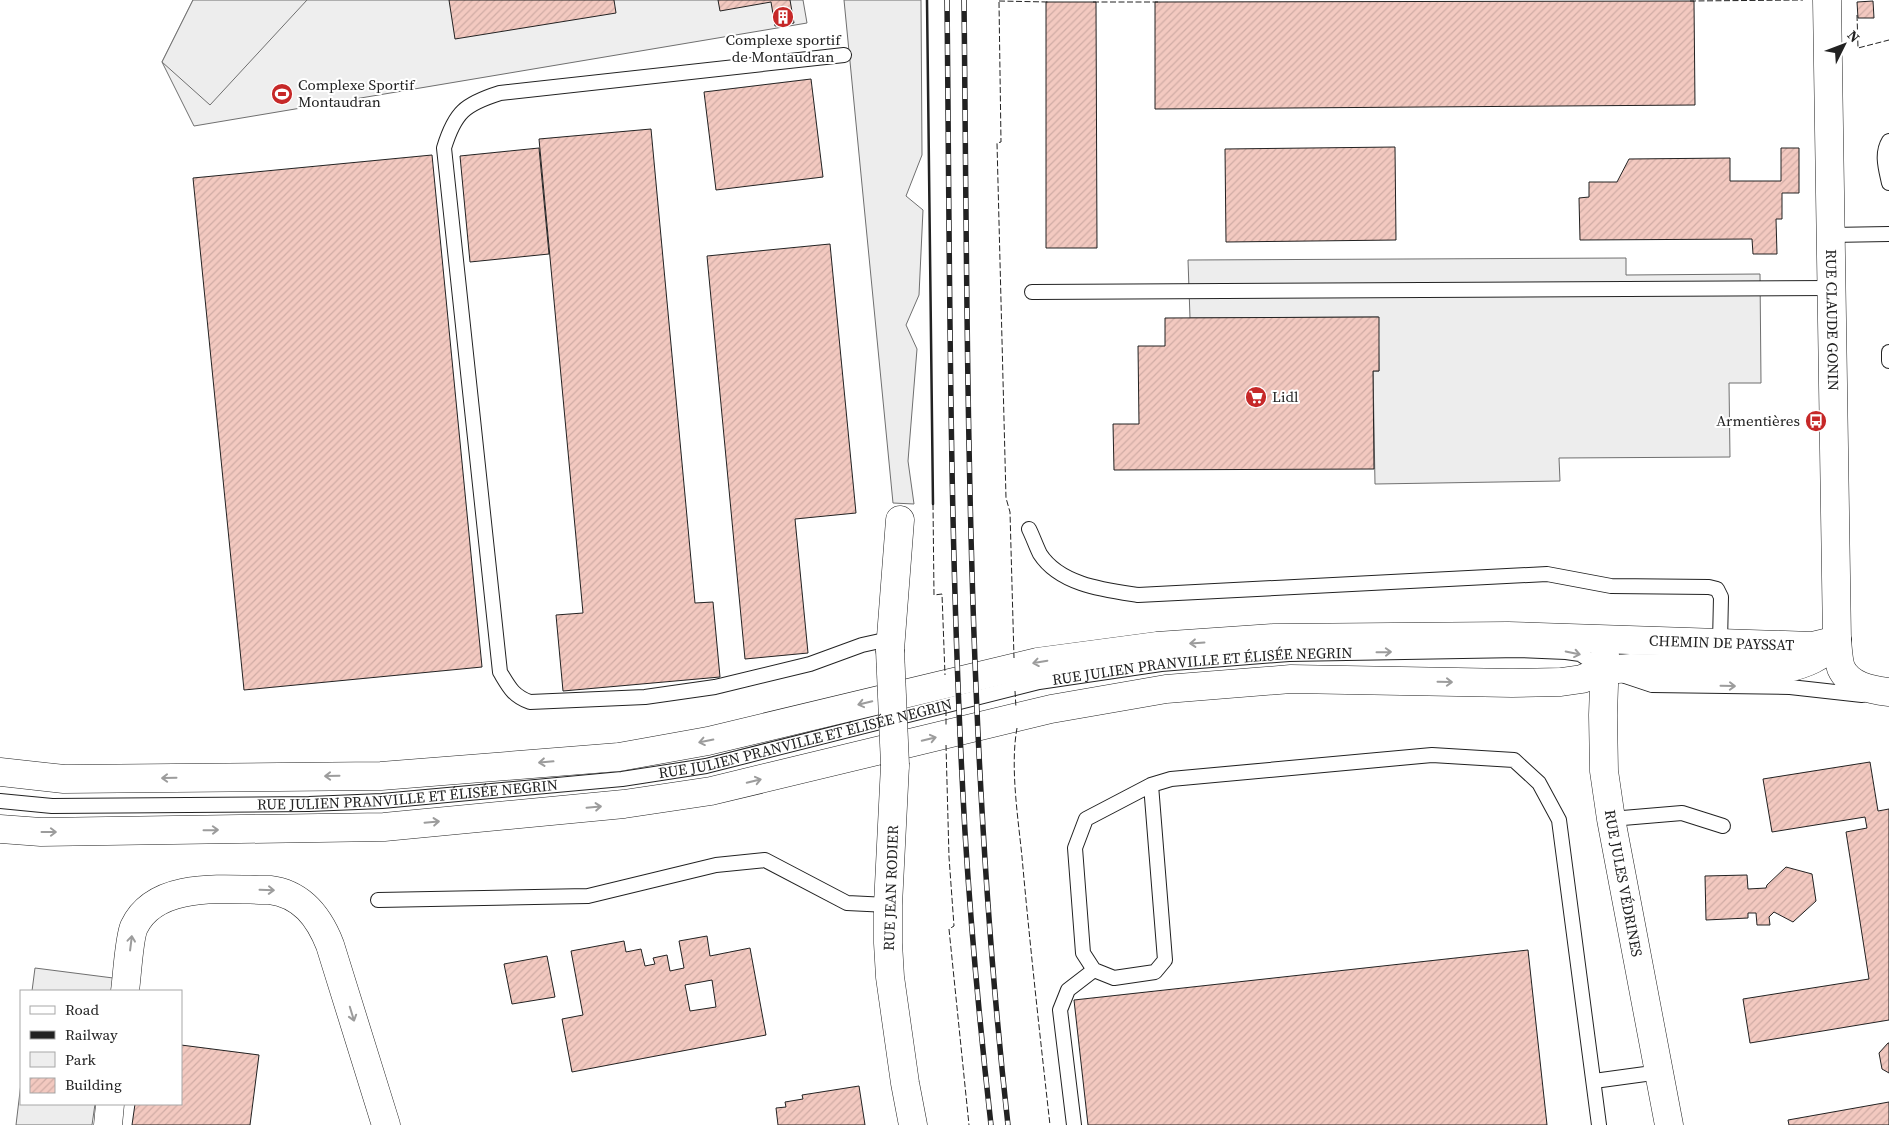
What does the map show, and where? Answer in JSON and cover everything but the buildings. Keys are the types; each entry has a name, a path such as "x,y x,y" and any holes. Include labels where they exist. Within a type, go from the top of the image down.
{"street":[{"name":"RUE CLAUDE GONIN","path":"1827,0 1837,640"},
{"name":"RUE JEAN RODIER","path":"900,520 889,645 895,765 888,943 890,977 913,1125"},
{"name":"RUE JULIEN PRANVILLE ET ÉLISÉE NEGRIN","path":"0,772 64,779 381,776 619,757 708,741 1037,662 1157,646 1274,638 1508,636 1606,638"},
{"name":"CHEMIN DE PAYSSAT","path":"1606,638 1812,646 1837,640"},
{"name":"RUE JULES VÉDRINES","path":"1606,638 1604,670 1604,771 1611,819 1660,1072 1668,1125"},
{"name":"CHEMIN DE PAYSSAT","path":"1656,669 1784,670 1805,664 1818,657 1837,640"},
{"path":"1837,640 1841,667 1848,678 1871,690 1889,692"},
{"name":"RUE JULIEN PRANVILLE ET ÉLISÉE NEGRIN","path":"0,828 41,832 384,827 624,804 711,791 1051,709 1166,689 1291,679 1512,683 1561,682 1582,679 1604,670 1656,669"},
{"path":"125,990 133,928 151,906 169,896 192,891 270,890 281,891 294,897 309,908 323,927 386,1125"},
{"path":"108,1125 110,1105"}],"lane":[{"path":"844,54 500,93 479,100 459,113 450,128 444,148 500,672 518,698 530,702 645,697 715,686 810,664 862,645 889,645"},
{"path":"1889,141 1885,147 1884,157 1889,183"},
{"path":"1830,235 1889,234"},
{"path":"1032,292 1831,288"},
{"path":"1889,352 1889,361"},
{"path":"1029,529 1040,554 1054,570 1076,581 1104,590 1138,595 1547,574 1611,586 1709,587 1717,589 1721,596 1720,642"},
{"path":"1039,682 1157,646"},
{"name":"RUE JULIEN PRANVILLE ET ÉLISÉE NEGRIN","path":"0,800 52,806 309,804 382,801 622,779 706,766 1039,682 1161,664 1289,654 1520,650 1566,652 1580,654 1604,670 1652,685 1790,687 1889,699"},
{"path":"1150,785 1165,960 1155,972 1114,978 1094,970 1083,954 1075,848 1086,819 1150,785 1171,779 1432,755 1514,760 1539,783 1559,820 1599,1125"},
{"path":"1611,819 1682,813 1723,826"},
{"path":"378,900 588,896 716,865 765,860 847,903 888,905"},
{"path":"1074,1125 1060,1010 1068,990 1094,970"},
{"path":"1594,1081 1660,1072"}],"green space":[{"name":"Complexe Sportif Montaudran","path":"193,0 803,0 807,23 194,126 162,62"}],"shaded area":[{"path":"193,0 307,0 210,105 162,62"},
{"path":"844,0 921,0 922,155 906,196 923,210 919,295 906,325 917,349 908,461 914,504 893,503"},
{"path":"1626,258 1626,275 1760,274 1761,383 1729,383 1730,457 1559,458 1560,481 1375,484 1373,371 1379,371 1378,317 1190,318 1188,260"},
{"path":"35,968 121,979 120,990 32,990"},
{"path":"20,1091 20,1105 95,1105 92,1125 16,1125"}],"railway":[{"path":"947,0 951,416 960,728 970,905 991,1125"},
{"path":"964,0 969,422 977,704 984,845 994,985 1008,1125"}],"fence":[{"path":"1690,1 1803,0"},
{"path":"999,1 1048,2"},
{"path":"999,2 1001,142 997,143 1006,498 1010,512 1014,658"},
{"path":"1093,2 1158,2"},
{"path":"1857,15 1858,48 1889,40"},
{"path":"933,504 934,595 942,594 945,675"},
{"path":"1015,691 1016,708"},
{"path":"946,710 946,725"},
{"path":"1017,728 1014,759 1015,792 1050,1125"},
{"path":"946,745 949,857 954,926 949,929 969,1125"}],"wall":[{"path":"927,0 933,504"}],"place":[{"name":"Complexe sportif de Montaudran","path":"783,17"},
{"name":"Complexe Sportif Montaudran","path":"282,94"},
{"name":"Lidl","path":"1256,397"},
{"name":"Armentières","path":"1816,421"}]}
